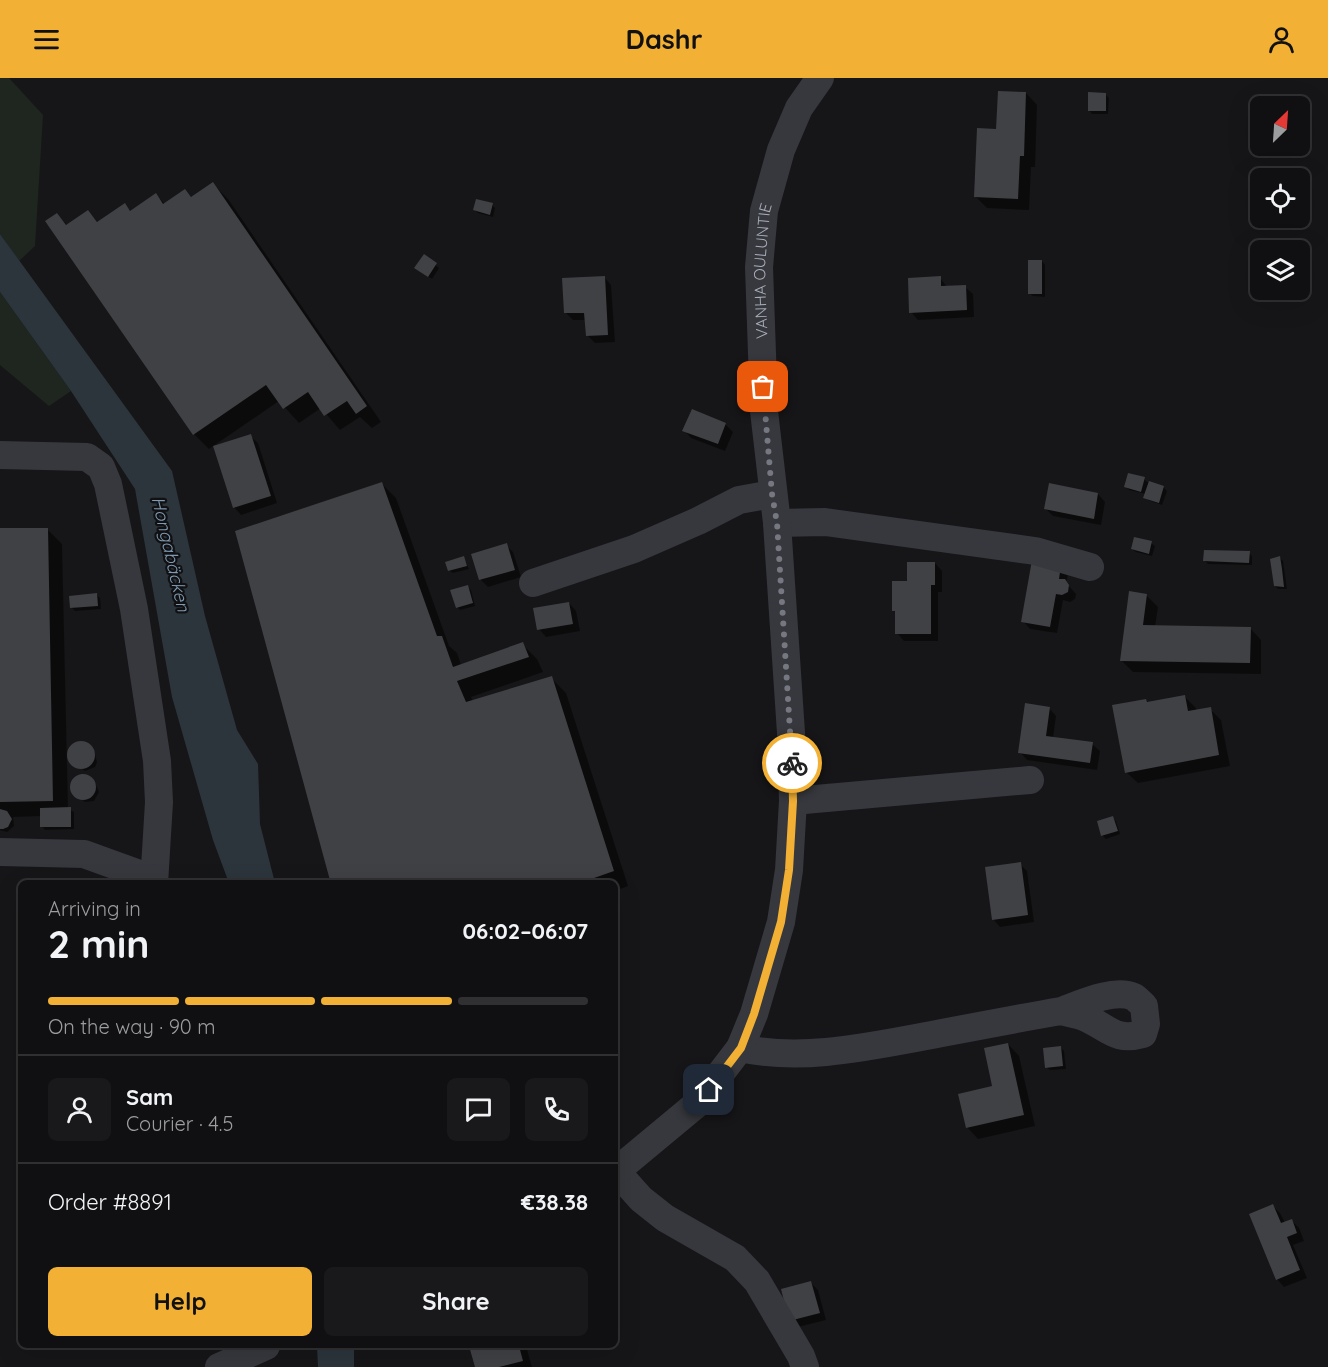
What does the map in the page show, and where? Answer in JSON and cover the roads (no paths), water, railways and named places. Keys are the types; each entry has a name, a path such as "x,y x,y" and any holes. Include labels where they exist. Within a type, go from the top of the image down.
{"street":[{"name":"VANHA OULUNTIE","path":"618,1169 698,1103 741,1048 754,1014 781,922 789,870 793,801 791,733 777,523 764,411 759,267 764,212 781,150 799,108 820,78"},
{"path":"0,455 87,457 101,467 108,484 134,609 157,761 159,802 154,880"},
{"path":"533,583 634,549 698,521 738,500 772,494"},
{"path":"777,523 825,522 1035,551 1090,567"},
{"path":"793,801 1030,780"},
{"path":"0,852 84,854 151,880"},
{"path":"741,1048 764,1053 797,1054 871,1046 1060,1011"},
{"path":"618,1173 641,1199 665,1218 735,1258 757,1281 801,1356 805,1367"},
{"path":"219,1367 254,1348"}],"water":[{"name":"Hongabäcken","path":"0,234 172,471 205,616 237,730 258,764 260,824 274,880 228,880 213,840 172,697 135,489 71,391 0,292"},
{"path":"317,1348 354,1348 354,1367 318,1367"}]}
